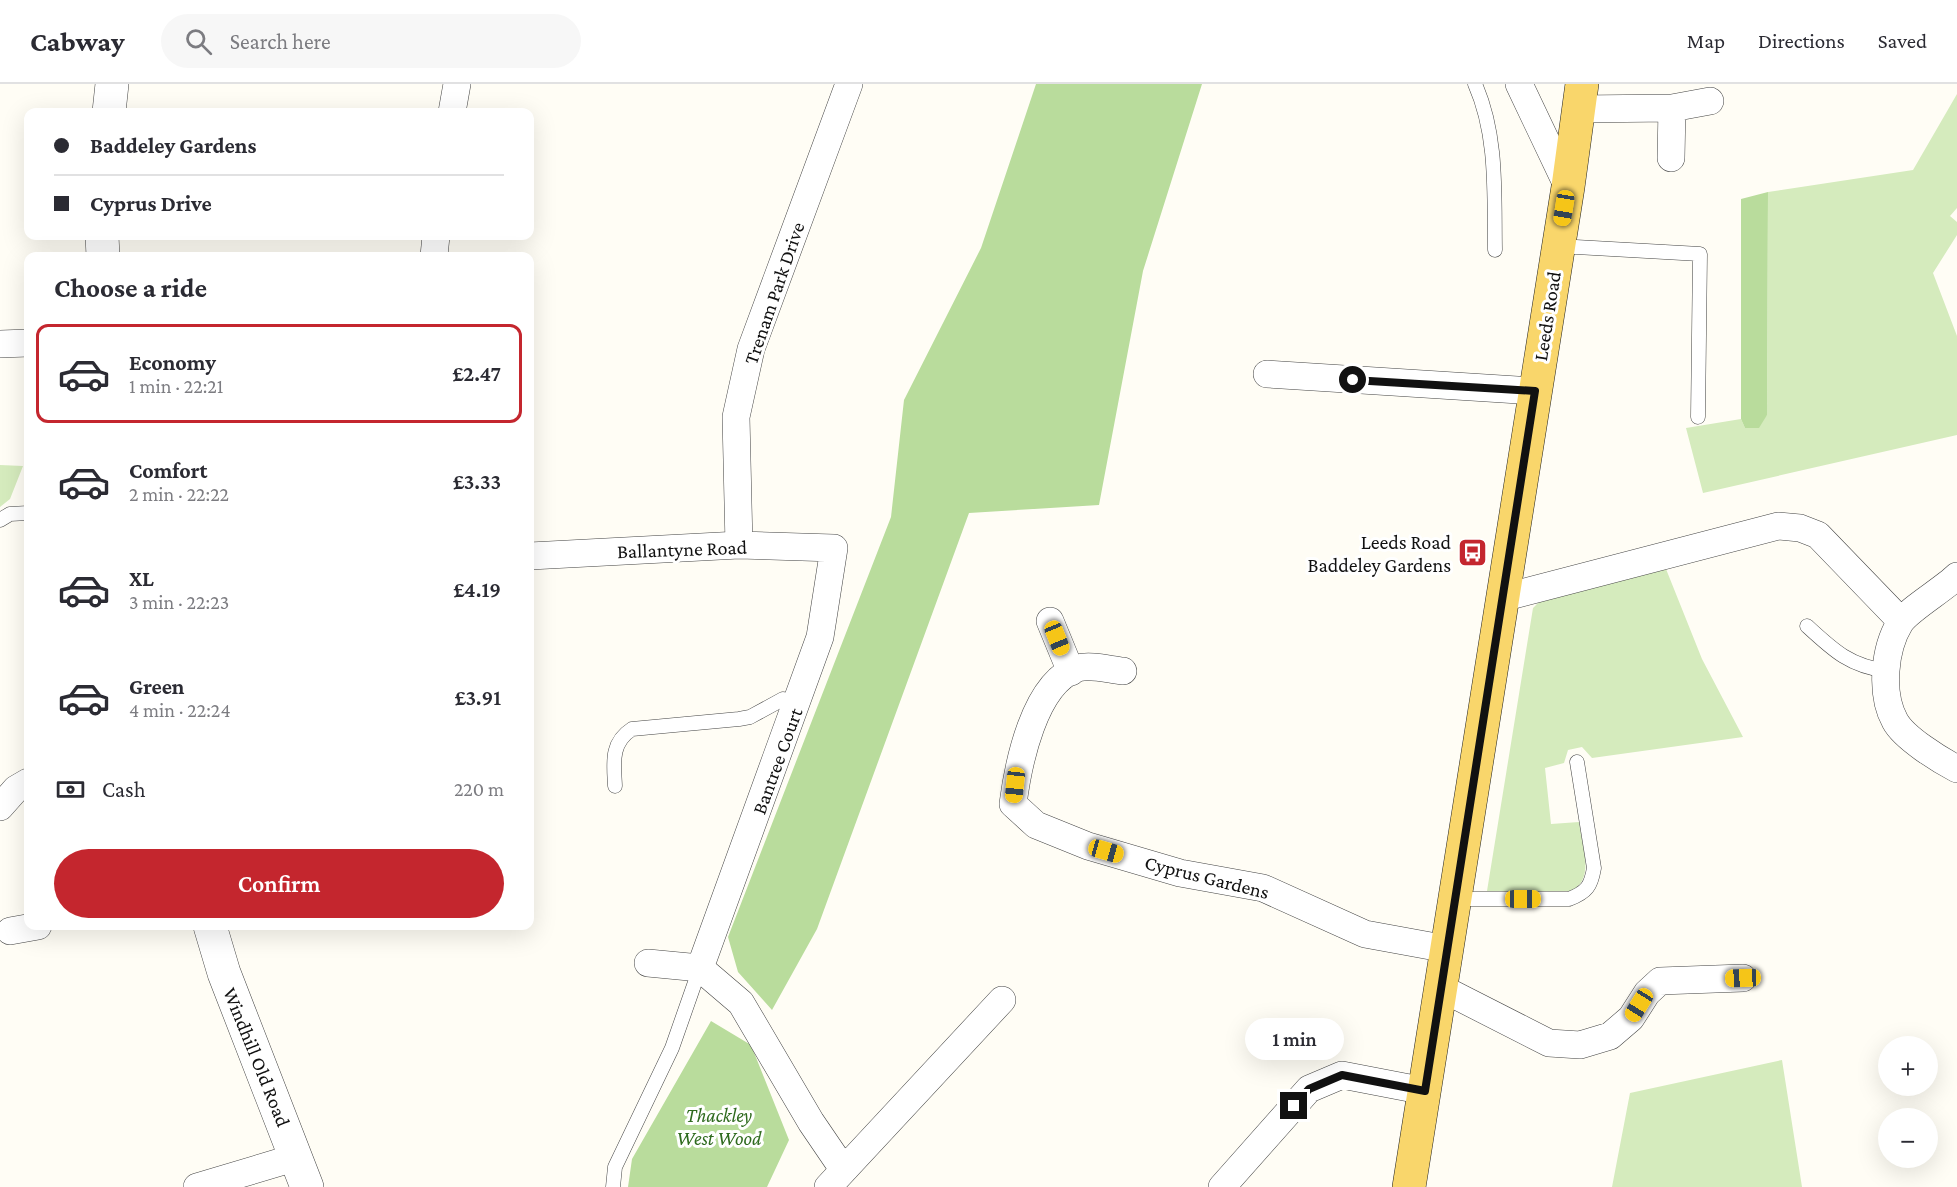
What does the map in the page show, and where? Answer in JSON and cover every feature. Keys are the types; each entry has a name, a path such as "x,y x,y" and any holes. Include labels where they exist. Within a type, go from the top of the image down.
{"main road":[{"name":"Leeds Road","path":"1409,1187 1568,187 1580,96"}],"street":[{"path":"109,108 112,84"},
{"path":"453,108 457,84"},
{"name":"Trenam Park Drive","path":"739,545 736,417 751,349 849,84"},
{"path":"1519,84 1568,187"},
{"path":"1580,96 1672,108 1710,101"},
{"path":"1671,158 1672,108"},
{"path":"0,344 24,343"},
{"path":"1267,374 1535,391"},
{"path":"1502,598 1778,526 1800,528 1818,535 1901,621"},
{"name":"Ballantyne Road","path":"534,556 739,545 834,548"},
{"name":"Bantree Court","path":"700,968 820,638 834,548"},
{"path":"1957,576 1901,621 1888,652 1886,684 1895,722 1931,755 1957,769"},
{"path":"1050,621 1071,672 1078,668 1123,671"},
{"name":"Cyprus Gardens","path":"1071,672 1060,679 1040,705 1018,766 1013,804 1036,825 1088,846 1180,873 1263,888 1365,934 1447,949"},
{"path":"10,931 24,929"},
{"name":"Windhill Old Road","path":"211,930 224,973 302,1172"},
{"path":"648,963 700,968 741,1003 811,1122 836,1178 1002,1000"},
{"path":"1441,988 1549,1043 1580,1045 1610,1036 1631,1017 1647,993 1660,981 1743,978"},
{"path":"1222,1187 1309,1089 1342,1075 1425,1091"},
{"path":"197,1187 302,1172"}],"lane":[{"path":"1475,84 1486,108 1493,160 1494,250"},
{"path":"1558,246 1700,254 1698,417"},
{"path":"0,520 10,513 24,513"},
{"path":"1807,626 1834,651 1850,661 1864,668 1887,671"},
{"path":"615,786 613,753 621,738 632,729 739,720 750,717 783,699 798,703"},
{"path":"1454,899 1569,899 1584,893 1591,883 1594,868 1577,762"},
{"path":"613,1187 615,1167 672,1048 700,968"}],"green space":[{"path":"1036,84 1202,84 1143,271 1099,505 969,513 817,929 772,1010 738,972 728,937 891,517 904,400 981,248"},
{"path":"1957,94 1957,208 1950,216 1957,222 1957,235 1933,273 1957,336 1957,435 1703,493 1686,428 1741,419 1745,428 1767,415 1768,192 1913,170"},
{"path":"1768,192 1767,415 1759,428 1745,428 1741,419 1741,199"},
{"path":"0,465 23,466 10,499 0,507"},
{"path":"1664,564 1702,659 1743,737 1592,758 1582,747 1568,750 1564,763 1545,768 1551,824 1579,822 1585,861 1583,879 1570,891 1487,891 1533,608 1548,593"},
{"name":"Thackley West Wood","path":"711,1021 751,1045 789,1140 767,1187 628,1187 632,1159"},
{"path":"1782,1060 1802,1187 1612,1187 1630,1093"}],"place":[{"name":"Leeds Road Baddeley Gardens","path":"1472,553"}],"route":[{"path":"1294,1106 1309,1089 1342,1075 1425,1091 1535,391 1353,380"}]}
